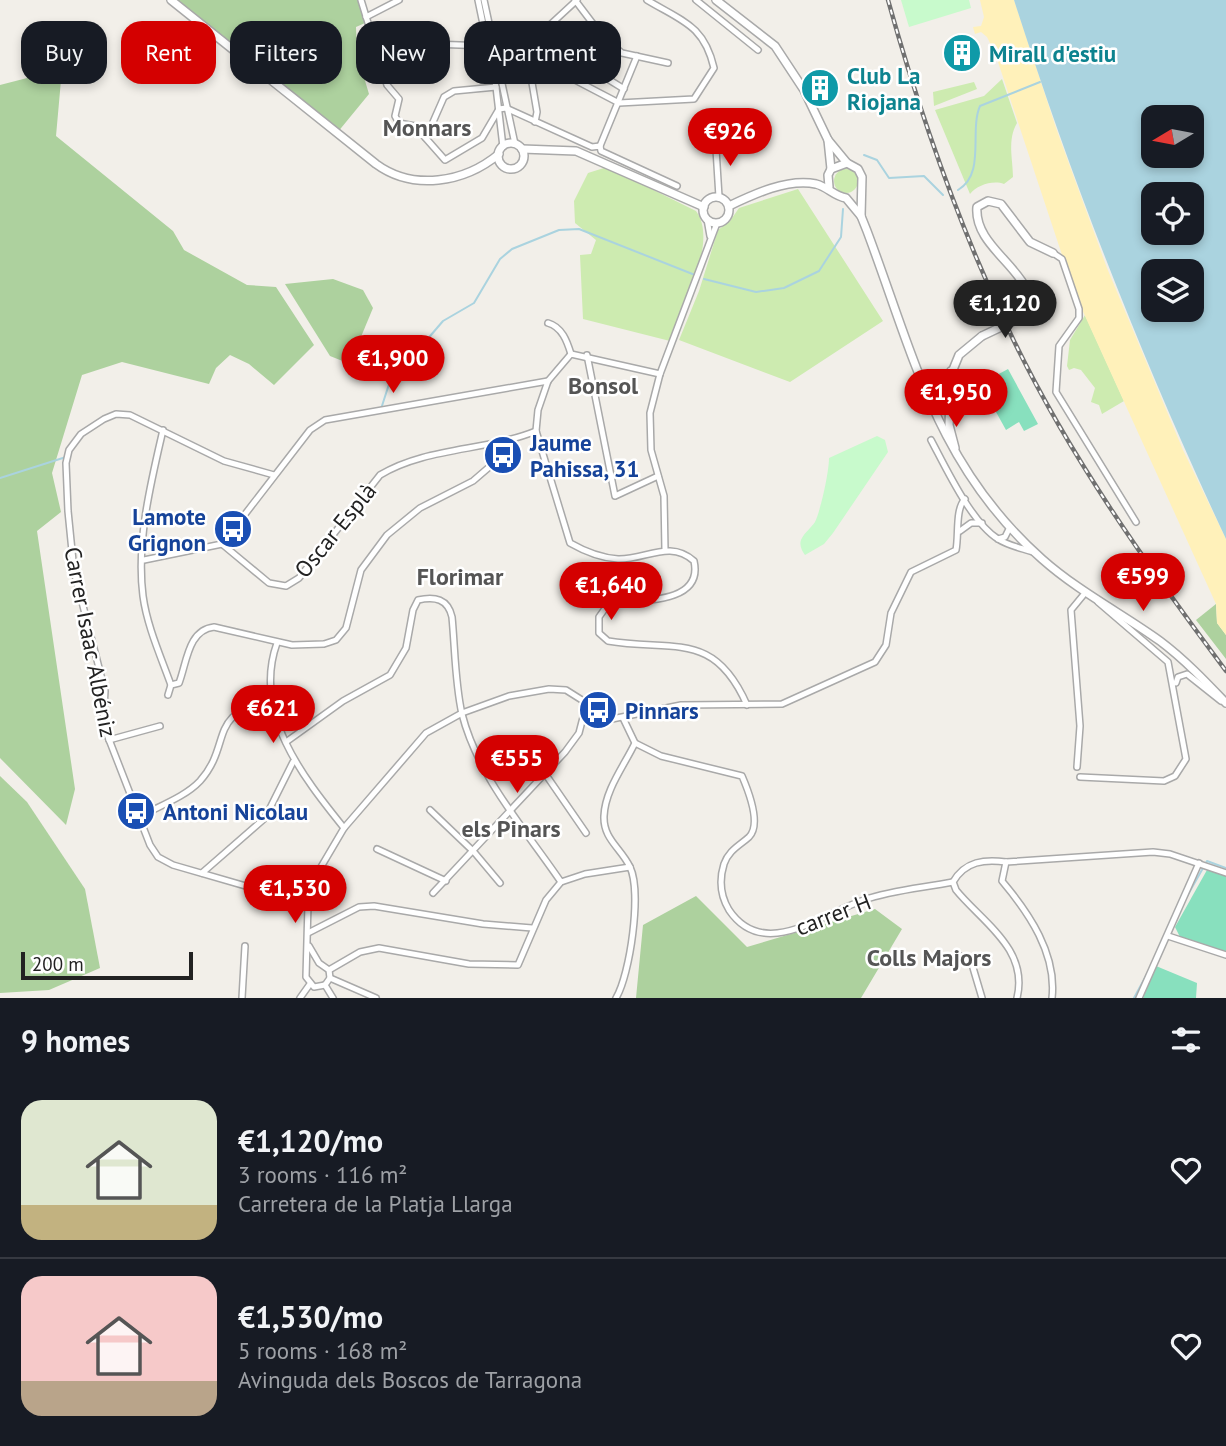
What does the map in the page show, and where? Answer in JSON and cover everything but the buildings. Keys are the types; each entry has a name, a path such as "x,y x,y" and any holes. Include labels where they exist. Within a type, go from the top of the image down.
{"street":[{"path":"172,0 387,173 409,181 432,181 488,163 501,150 518,146 537,151 576,151 704,207"},
{"path":"361,0 367,21"},
{"path":"366,17 399,0"},
{"path":"478,0 484,21"},
{"path":"484,0 487,21"},
{"path":"554,21 576,0 603,37 622,53 668,63"},
{"path":"583,84 619,103 694,99 714,68 710,49 700,32 647,0"},
{"path":"696,0 758,50"},
{"path":"716,0 775,46 804,90 828,140 847,163 862,174 861,216 920,382 957,459 1008,532 1010,545 1016,535"},
{"path":"637,56 600,146 601,151 677,186"},
{"path":"387,84 400,99 396,116 399,123 413,125 445,160 486,134 502,109"},
{"path":"498,84 502,109 503,166"},
{"path":"532,84 537,112 535,122"},
{"path":"616,84 624,89"},
{"path":"426,138 444,97 454,91 499,87"},
{"path":"502,109 592,147 600,146"},
{"path":"502,109 523,161"},
{"path":"828,140 829,187 833,193 846,198 861,216"},
{"path":"716,149 719,197 729,206"},
{"path":"488,163 514,168 537,151"},
{"path":"812,183 847,163"},
{"path":"729,206 782,186 812,183 829,187"},
{"path":"846,198 860,190"},
{"path":"710,236 704,207 708,200 719,197"},
{"path":"940,388 948,382 959,355 982,336 1016,320 1025,308 1027,290 984,233 977,207 988,201 1001,204 1030,242 1062,259 1079,309 1079,318 1059,346 1056,392 1136,522"},
{"path":"665,550 664,496 651,450 650,413 660,374 696,287 710,236 717,223 727,217 729,206"},
{"path":"707,219 717,223"},
{"path":"548,323 556,325 567,340 571,354"},
{"path":"571,354 587,355 660,374"},
{"path":"571,354 548,381 538,410 536,432 570,543 581,549 620,559 665,550 687,555 694,561 695,577 691,587 678,595 609,603 597,621 599,633 608,641 634,645 671,645 704,652 733,677 747,705"},
{"path":"587,355 615,496 658,476"},
{"path":"951,371 952,406 949,425 957,459"},
{"path":"144,559 222,544 310,430 326,420 548,381"},
{"path":"920,382 929,388 940,388 949,393 952,406"},
{"path":"933,411 944,414 952,406"},
{"name":"Carrer Isaac Albéniz","path":"274,475 224,461 130,415 116,414 73,442 66,463 74,571 105,691 103,724 158,858 309,904"},
{"path":"163,430 147,510 143,599 171,684 168,695"},
{"name":"Oscar Esplà","path":"222,544 268,583 286,586 299,578 380,475 399,465 485,443 511,441 536,432"},
{"path":"932,440 965,499 982,523 998,539 1033,552"},
{"path":"171,684 179,683 194,637 203,629 214,627 277,643 324,644 342,635 361,570 387,535 420,508 473,481 509,450 511,441"},
{"path":"309,946 319,963 329,970 330,978 326,985 318,988 310,984 306,977 309,904 321,867 344,828 426,733 462,713 529,691 566,690 612,719 623,719 681,705 782,704 875,662 886,645 888,621 905,580 911,572 956,550 960,531 959,507 965,499"},
{"path":"960,531 971,523 982,523"},
{"path":"1008,532 1016,535 1085,593 1161,642 1226,703"},
{"path":"998,539 1008,532"},
{"path":"1077,767 1080,726 1071,610 1085,593"},
{"path":"286,742 343,701 390,674 407,648 414,605 418,600 427,598 449,605 462,713 488,776 561,882"},
{"path":"1080,778 1164,781 1175,776 1186,759 1175,686 1168,662 1104,610 1097,600"},
{"path":"277,643 271,701 293,762 344,828"},
{"path":"1175,686 1178,677 1187,674 1226,703"},
{"path":"139,817 184,793 202,778 212,763 222,731 236,713 253,704 271,701"},
{"path":"433,893 512,811 579,733 587,702"},
{"path":"615,998 631,945 634,880 630,867 607,836 604,818 606,799 635,743 623,719"},
{"path":"109,740 159,726"},
{"path":"524,743 586,833"},
{"name":"carrer H","path":"635,743 661,756 742,776 748,789 754,827 749,837 730,852 720,881 725,904 746,927 768,933 792,931 863,900 953,882"},
{"path":"202,873 265,818 293,762"},
{"path":"430,810 474,852 500,883"},
{"path":"377,849 446,881"},
{"path":"1017,998 1020,982 1012,956 995,928 961,897 953,882 960,872 978,862 1153,852 1200,863 1226,873"},
{"path":"1006,862 1002,881 1022,904 1051,960 1052,998"},
{"path":"1139,998 1200,863"},
{"path":"329,970 360,952 379,948 432,959 514,966 522,961 532,928 546,900 561,882 584,874 630,867"},
{"path":"308,933 359,907 374,906 483,924 532,928"},
{"path":"1169,933 1226,955"},
{"path":"242,998 246,946"},
{"path":"958,956 971,961 982,998"},
{"path":"308,969 319,963"},
{"path":"330,978 376,998"},
{"path":"300,998 310,984"},
{"path":"326,985 333,998"}],"green space":[{"path":"171,0 359,0 364,21 356,21 356,84 366,84 369,94 337,133 276,84 342,84 342,21 230,21 230,47 216,36 216,21 197,21"},
{"path":"901,0 969,0 971,8 909,27"},
{"path":"1002,79 1017,123 1011,143 1013,177 1004,184 990,183 981,186 970,194 935,110 984,96"},
{"path":"21,80 21,84 61,84 56,136 173,231 184,250 247,285 276,287 314,345 274,385 249,364 230,355 216,368 209,384 122,362 82,375 52,473 61,512 37,531 75,789 66,825 0,758 0,85"},
{"path":"974,82 977,89 934,106 933,92"},
{"path":"607,167 696,211 702,224 701,257 690,293 670,341 583,319 580,255 591,254 596,240 575,223 574,201 588,173"},
{"path":"846,169 854,173 858,181 854,189 846,193 838,189 834,181 838,173"},
{"path":"798,189 883,321 790,382 679,340 699,291 718,230 730,221 739,208"},
{"path":"333,279 363,290 373,308 358,344 345,362 330,356 285,284"},
{"path":"1085,315 1124,401 1102,414 1099,405 1091,402 1095,388 1081,370 1069,370 1067,366 1070,340"},
{"path":"1008,369 1038,424 1024,431 1019,422 1006,430 991,403 1005,396 995,376"},
{"path":"877,436 885,440 888,452 833,533 824,544 805,555 800,542 815,522 822,500 829,458"},
{"path":"1216,604 1217,623 1226,635 1226,659 1196,620"},
{"path":"0,776 27,802 85,889 100,968 49,990 0,993"},
{"path":"1207,870 1226,875 1226,952 1180,937 1175,927"},
{"path":"696,896 747,947 875,909 902,929 861,998 636,998 643,925"},
{"path":"1156,966 1197,983 1196,998 1143,998"}],"sand":[{"path":"980,0 1014,0 1056,128 1107,268 1183,450 1226,539 1226,635 1217,623 1216,604 1075,294 995,53 987,37 981,32 975,34 973,27 981,26 984,17"}],"water":[{"path":"1014,0 1226,0 1226,539 1138,340 1060,138"}],"waterway":[{"path":"958,190 967,183 972,174 980,106 1040,82"},
{"path":"864,155 877,160 889,178 924,176 943,195"},
{"path":"704,279 756,292 784,288 819,271 841,237 843,209"},
{"path":"381,409 389,384 443,321 474,303 500,259 512,249 559,230 579,229 695,275"},
{"path":"0,478 66,457"},
{"path":"1186,898 1207,861 1226,868"},
{"path":"1134,998 1147,974"}],"railway":[{"path":"888,0 914,86 958,213 993,296 1034,381 1111,509 1226,671"}],"place":[{"name":"Mirall d'estiu","path":"962,53"},
{"name":"Club La Riojana","path":"820,88"},
{"name":"Jaume Pahissa, 31","path":"503,455"},
{"name":"Lamote Grignon","path":"233,529"},
{"name":"Pinnars","path":"598,710"},
{"name":"Antoni Nicolau","path":"136,811"}],"district":[{"name":"Monnars","path":"427,127"},
{"name":"Bonsol","path":"603,385"},
{"name":"Florimar","path":"460,576"},
{"name":"els Pinars","path":"511,828"},
{"name":"Colls Majors","path":"929,957"}]}
